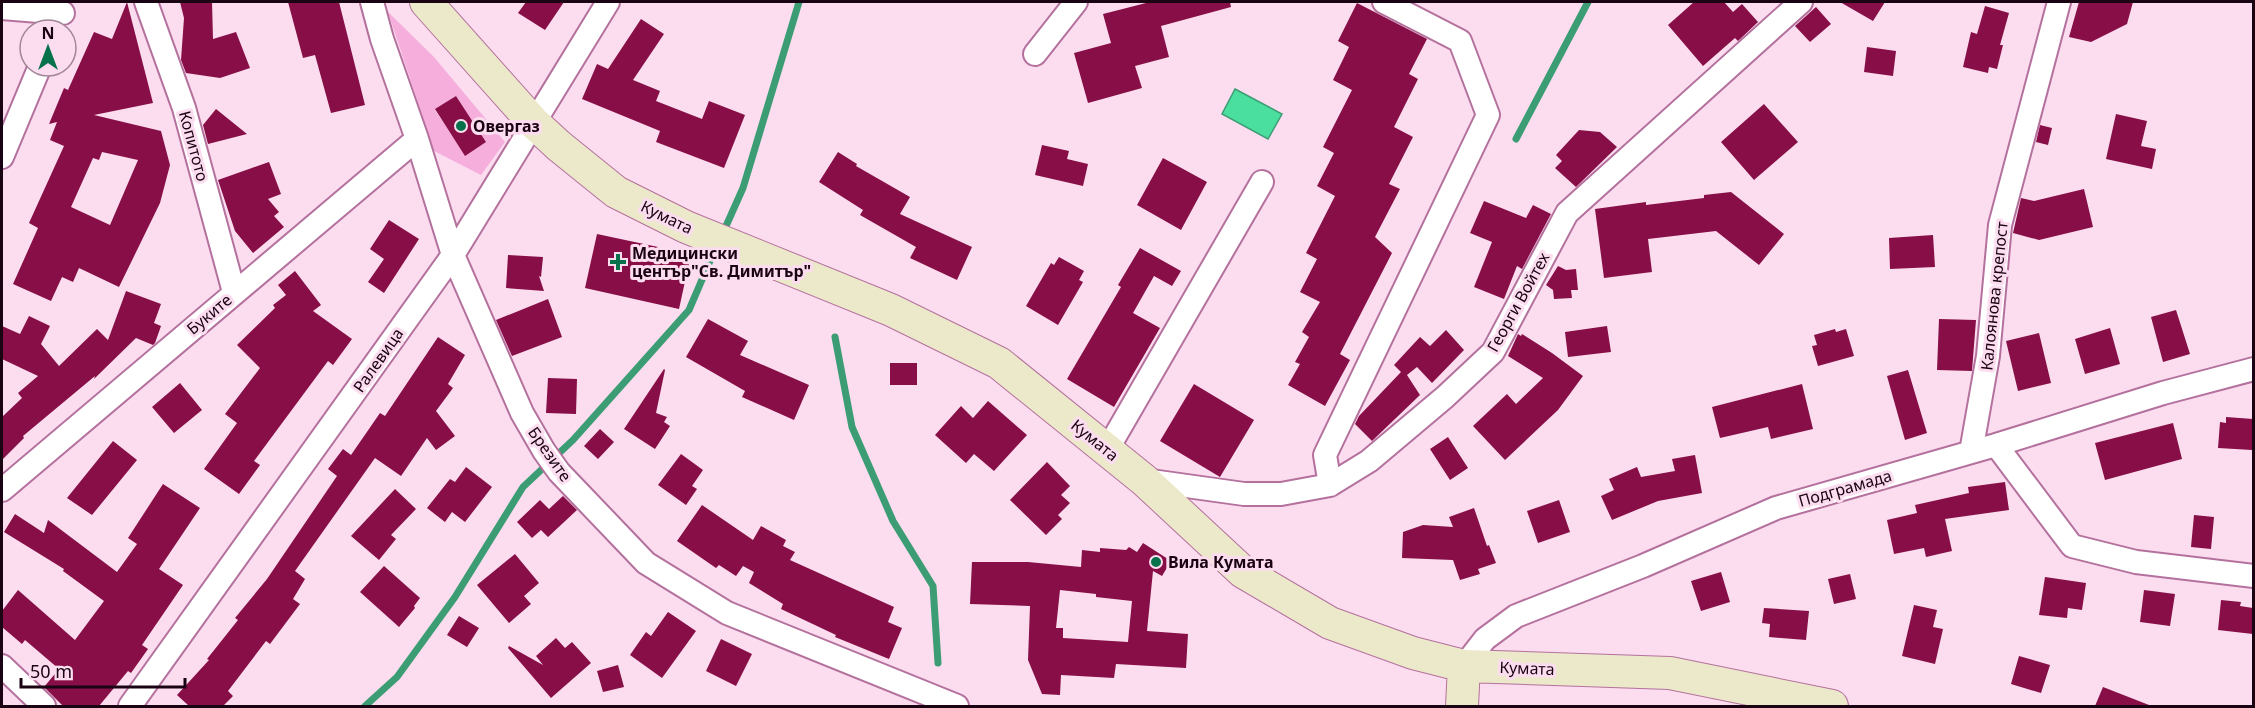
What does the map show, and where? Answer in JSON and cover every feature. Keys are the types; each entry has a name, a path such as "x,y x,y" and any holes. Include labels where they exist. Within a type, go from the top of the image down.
{"main road":[{"name":"Кумата","path":"426,2 533,122 616,192 686,227 891,310 999,363 1144,480 1242,572 1330,623 1413,654 1464,666 1670,673 1832,706"},
{"path":"1461,706 1464,666"}],"street":[{"name":"Копитото","path":"146,2 184,108 234,292"},
{"name":"Брезите","path":"372,2 453,255 522,413 544,451 560,472 646,563 727,613 957,706"},
{"name":"Ралевица","path":"130,706 453,255 608,2"},
{"path":"1035,54 1076,2"},
{"path":"1330,485 1325,455 1488,115 1460,41 1384,2"},
{"name":"Георги Войтех","path":"1144,480 1244,494 1281,494 1330,485 1370,460 1445,397 1493,352 1567,213 1801,2"},
{"name":"Калоянова крепост","path":"1971,452 1988,356 2000,225 2059,2"},
{"path":"2,8 62,15"},
{"path":"2,157 35,78"},
{"name":"Буките","path":"2,490 417,139"},
{"path":"1107,450 1262,182"},
{"name":"Подграмада","path":"1464,666 1485,639 1516,616 1643,566 1776,508 1996,445 2163,393 2253,369"},
{"path":"1996,445 2072,546 2136,562 2253,576"},
{"path":"2,666 44,706"}],"shaded area":[{"path":"388,12 434,57 505,142 481,175 434,151","holes":["456,96 486,142 465,155 435,110"]},
{"path":"1235,89 1282,114 1268,139 1222,114"}],"building":[{"path":"127,2 153,103 94,115 161,131 170,165 160,203 119,287 79,268 73,282 62,277 51,301 13,284 38,228 29,223 64,146 50,140 57,122 49,124 64,88 68,90 73,78 78,78 78,68 94,32 112,39","holes":["102,152 138,160 110,225 71,207 93,158 99,160"]},
{"path":"180,2 212,2 213,39 236,32 250,68 220,78 186,73 181,60 184,18"},
{"path":"288,2 339,2 365,105 331,113 315,55 303,58"},
{"path":"526,2 564,2 545,30 518,13"},
{"path":"1150,2 1230,2 1231,7 1161,26 1169,57 1135,66 1142,88 1088,103 1074,53 1111,43 1103,14"},
{"path":"1694,2 1724,2 1733,12 1742,4 1758,22 1738,41 1735,38 1703,66 1668,25"},
{"path":"1840,2 1885,2 1873,21"},
{"path":"2079,2 2133,2 2127,24 2091,42 2069,37"},
{"path":"1357,3 1427,39 1409,74 1418,79 1394,127 1413,137 1389,184 1400,189 1375,237 1392,253 1340,354 1350,360 1325,406 1288,385 1300,364 1295,362 1309,337 1302,332 1320,302 1300,292 1317,259 1306,253 1335,196 1317,186 1334,153 1323,147 1352,90 1333,80 1349,47 1338,41"},
{"path":"1985,6 2009,13 2000,45 2003,45 1997,69 1989,67 1988,73 1963,67 1971,32 1977,34"},
{"path":"1816,7 1831,24 1810,42 1795,26"},
{"path":"641,19 664,34 633,80 660,91 656,101 702,119 709,101 745,115 724,168 656,142 660,131 582,99 597,64 608,69"},
{"path":"1867,47 1896,51 1893,76 1864,72"},
{"name":"Овергаз","path":"456,96 486,142 465,156 435,109"},
{"path":"1764,104 1798,142 1754,180 1721,142"},
{"path":"216,109 247,134 208,144 203,125"},
{"path":"2116,114 2147,121 2141,146 2156,149 2152,169 2106,159"},
{"path":"2040,125 2052,128 2048,145 2036,142"},
{"path":"1579,130 1600,132 1617,147 1576,187 1555,168 1562,161 1556,155"},
{"path":"1042,145 1069,151 1067,159 1088,164 1083,186 1035,175"},
{"path":"838,152 857,164 856,166 910,197 900,214 972,247 957,280 910,258 916,247 860,215 863,210 819,182"},
{"path":"1163,158 1207,182 1181,230 1137,205"},
{"path":"269,162 281,194 268,199 279,212 274,216 284,227 253,253 235,231 218,180"},
{"path":"2084,189 2093,227 2039,240 2013,233 2021,198 2034,201"},
{"path":"1731,192 1784,234 1759,265 1716,231 1648,239 1652,272 1604,278 1595,209 1646,202 1646,205 1704,198 1704,195"},
{"path":"1484,201 1526,218 1533,205 1551,214 1522,269 1517,266 1504,299 1474,287 1492,242 1470,233"},
{"path":"389,220 419,239 384,293 368,282 384,259 370,249"},
{"path":"597,234 691,254 679,309 585,288"},
{"path":"1933,235 1935,267 1890,269 1889,238"},
{"path":"1140,248 1181,271 1172,286 1154,276 1133,313 1160,328 1114,407 1067,379 1121,287 1118,285"},
{"path":"508,255 543,257 541,277 539,276 544,291 506,288"},
{"path":"1059,257 1084,271 1079,280 1083,282 1058,325 1026,306 1051,263 1054,265"},
{"path":"1558,266 1566,270 1576,269 1578,290 1571,290 1572,298 1554,299 1553,290 1546,285"},
{"path":"295,271 321,305 313,311 352,339 333,365 328,361 254,461 260,465 239,494 204,469 237,423 225,414 260,368 237,345 275,308 273,305 286,295 278,285"},
{"path":"126,291 161,304 154,323 161,326 155,343 153,345 136,338 94,379 95,376 23,436 24,438 2,460 2,417 22,398 18,393 38,376 2,359 2,326 20,334 29,316 50,326 41,344 59,366 97,329 108,340"},
{"path":"548,299 562,337 512,356 496,320"},
{"path":"2176,310 2190,354 2163,362 2151,317"},
{"path":"708,319 748,341 740,355 809,385 794,420 742,397 745,391 686,357"},
{"path":"1939,319 1976,320 1972,371 1937,370"},
{"path":"1607,326 1611,352 1568,357 1565,332"},
{"path":"2110,328 2120,364 2085,374 2075,339"},
{"path":"1835,329 1836,332 1846,329 1854,356 1818,366 1812,346 1817,345 1814,335"},
{"path":"1446,330 1464,350 1432,383 1417,367 1407,375 1420,395 1372,441 1355,424 1359,416 1401,372 1394,365 1420,337 1430,346"},
{"path":"2039,333 2051,383 2018,391 2006,341"},
{"path":"1518,334 1521,336 1522,334 1552,353 1583,376 1558,410 1505,460 1473,426 1507,394 1516,404 1543,378 1508,356"},
{"path":"438,337 465,355 448,384 453,388 436,411 455,436 436,450 427,438 401,476 375,458 295,571 305,579 293,599 300,604 270,644 266,641 228,691 233,696 223,706 189,706 177,695 209,660 207,659 238,620 235,618 267,579 337,476 328,469 343,449 351,455 380,413 385,416"},
{"path":"890,363 917,363 917,385 890,385"},
{"path":"664,369 656,413 667,417 664,422 670,426 655,449 624,429"},
{"path":"1908,370 1927,433 1905,440 1887,376"},
{"path":"548,378 577,379 576,414 546,413"},
{"path":"180,383 202,410 174,433 152,407"},
{"path":"1194,384 1254,420 1220,477 1160,441"},
{"path":"1802,384 1813,429 1771,439 1768,427 1720,438 1712,407"},
{"path":"988,401 1027,435 994,471 974,454 966,463 935,435 961,406 973,418"},
{"path":"2226,417 2253,419 2252,450 2218,448 2220,422 2226,423"},
{"path":"2173,423 2182,459 2105,480 2095,443"},
{"path":"600,429 614,442 598,459 584,446"},
{"path":"1448,437 1468,468 1450,480 1430,449"},
{"path":"113,441 137,460 92,515 67,498"},
{"path":"681,454 703,470 692,486 697,489 686,505 658,485"},
{"path":"1695,455 1702,493 1658,501 1612,520 1601,496 1614,490 1609,479 1637,467 1641,477 1675,471 1672,459"},
{"path":"1047,462 1070,486 1061,495 1070,503 1058,515 1062,519 1046,535 1010,500"},
{"path":"466,467 492,487 465,522 452,512 445,522 427,508 450,479 455,482"},
{"path":"2005,482 2009,510 1945,519 1952,551 1926,557 1924,548 1894,554 1887,520 1917,513 1915,505 1969,493 1968,487"},
{"path":"163,484 200,508 159,569 183,585 142,645 148,649 131,673 128,671 99,706 63,706 44,687 59,669 25,640 22,644 2,627 2,611 18,590 75,640 104,601 63,571 64,569 4,532 15,514 44,533 48,520 117,572 137,544 128,538"},
{"path":"395,489 416,509 391,535 396,539 379,560 351,536"},
{"path":"563,496 577,510 548,537 541,530 532,538 517,522 540,500 549,509"},
{"path":"1559,500 1570,532 1538,543 1527,511"},
{"path":"702,505 753,540 761,526 786,540 783,546 795,552 790,560 894,607 888,622 902,628 889,659 835,637 836,635 781,609 783,604 749,583 754,572 743,566 736,576 719,565 716,568 677,541"},
{"path":"1474,508 1487,546 1489,545 1496,563 1478,569 1480,574 1460,580 1453,560 1402,558 1403,532 1423,525 1453,527 1449,517"},
{"path":"2194,515 2214,517 2211,549 2191,547"},
{"path":"1143,543 1171,561 1162,576 1153,571 1147,631 1188,634 1186,668 1116,664 1114,678 1061,675 1060,695 1042,694 1028,660 1030,606 970,604 972,562 1028,562 1081,567 1082,550 1100,552 1100,548 1126,550 1129,547 1137,552","holes":["1060,590 1096,594 1096,597 1132,601 1128,642 1063,638 1063,628 1056,628"]},
{"path":"515,554 539,583 524,596 531,604 509,623 477,585"},
{"path":"384,566 420,598 415,608 399,627 360,592"},
{"path":"1721,572 1730,602 1701,611 1691,581"},
{"path":"1850,574 1856,599 1834,604 1828,579"},
{"path":"2045,577 2086,583 2082,610 2068,608 2067,618 2039,615"},
{"path":"2144,590 2175,594 2170,626 2140,622"},
{"path":"2221,600 2241,602 2240,606 2253,608 2253,634 2218,630"},
{"path":"1914,605 1937,610 1933,627 1943,629 1935,664 1902,656"},
{"path":"1764,608 1809,611 1806,640 1769,637 1770,624 1762,623"},
{"path":"668,612 696,631 662,678 630,655 646,632 651,636"},
{"path":"459,616 479,628 467,647 447,635"},
{"path":"556,638 565,648 572,642 591,663 551,698 508,648 509,646 543,665 536,656"},
{"path":"721,639 752,654 736,686 706,671"},
{"path":"2019,656 2050,665 2041,693 2011,684"},
{"path":"618,665 624,687 603,692 597,671"},
{"path":"2103,687 2149,705 2149,706 2095,706"}],"waterway":[{"path":"722,235 743,188 799,2"},
{"path":"1516,139 1588,2"},
{"path":"365,706 397,677 455,597 523,487 573,440 689,310 716,247"},
{"path":"835,337 852,427 893,521 933,586 938,663"}],"place":[{"name":"Овергаз","path":"461,126"},
{"name":"Медицински център\"Св. Димитър\"","path":"618,262"},
{"name":"Вила Кумата","path":"1156,562"}]}
